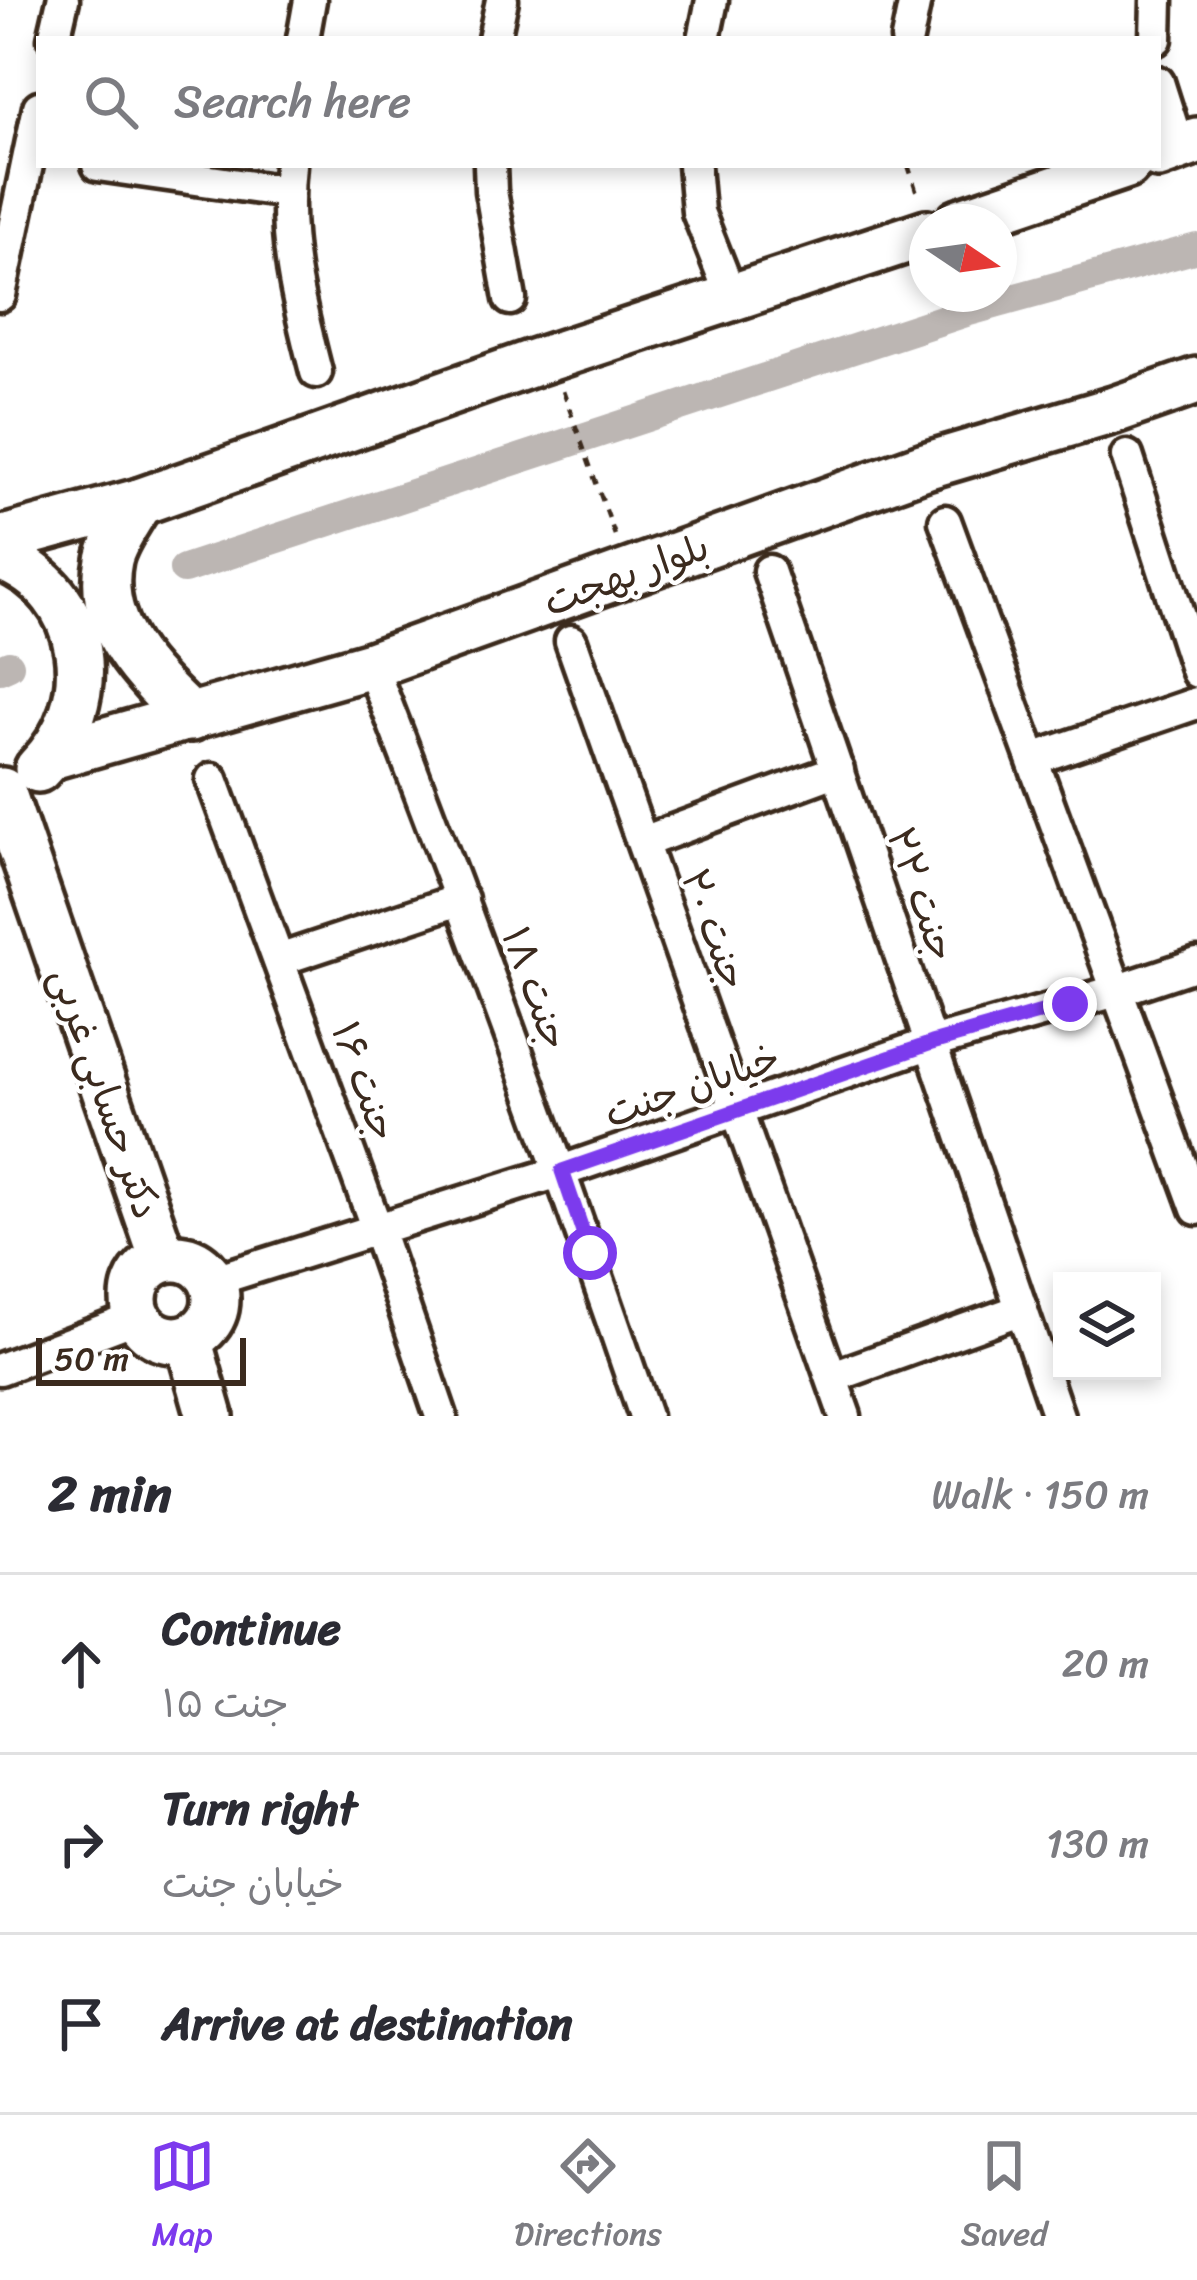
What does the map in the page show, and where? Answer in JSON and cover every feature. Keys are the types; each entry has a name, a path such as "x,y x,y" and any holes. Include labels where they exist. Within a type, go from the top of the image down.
{"main road":[{"path":"991,204 1117,168"},
{"path":"0,540 139,502 732,298 909,230"},
{"name":"بلوار بهجت","path":"51,756 371,665 925,466 1197,381"},
{"path":"139,502 109,557 106,598 141,670 191,718"},
{"path":"0,557 23,566 62,604 81,655 77,709 51,756 1,791"},
{"name":"دکتر حسابی غربی","path":"1,791 163,1259"},
{"path":"163,1259 186,1259 206,1271 212,1281 216,1294 210,1322 188,1339 164,1339 138,1317 134,1304 140,1276 163,1259"},
{"path":"188,1339 211,1416"}],"street":[{"path":"55,36 63,0"},
{"path":"304,36 310,0"},
{"path":"495,36 502,0"},
{"path":"705,36 712,0"},
{"path":"908,36 915,0"},
{"path":"1156,36 1157,0"},
{"path":"1161,92 1178,148"},
{"path":"0,295 22,154 36,114"},
{"path":"139,168 288,179 292,276 316,372"},
{"path":"490,168 510,299"},
{"path":"694,168 698,212 732,298"},
{"path":"1127,455 1197,672"},
{"path":"945,521 1197,1209"},
{"name":"جنت ۲۲","path":"769,571 1058,1416"},
{"name":"جنت ۲۰","path":"571,641 845,1416"},
{"name":"جنت ۱۸","path":"371,665 562,1171 645,1416"},
{"path":"1033,759 1197,703"},
{"path":"643,842 838,770"},
{"name":"جنت ۱۶","path":"212,779 441,1416"},
{"path":"279,960 462,899"},
{"name":"خیابان جنت","path":"212,1281 562,1171 932,1043 1197,964"},
{"path":"833,1378 1022,1309"},
{"path":"0,1369 138,1317"}],"path":[{"path":"909,168 927,204"},
{"path":"568,407 627,573"}],"waterway":[{"path":"184,569 969,311 1197,248"},
{"path":"0,669 9,665"}],"route":[{"path":"590,1253 562,1171 932,1043 1070,1004"}]}
